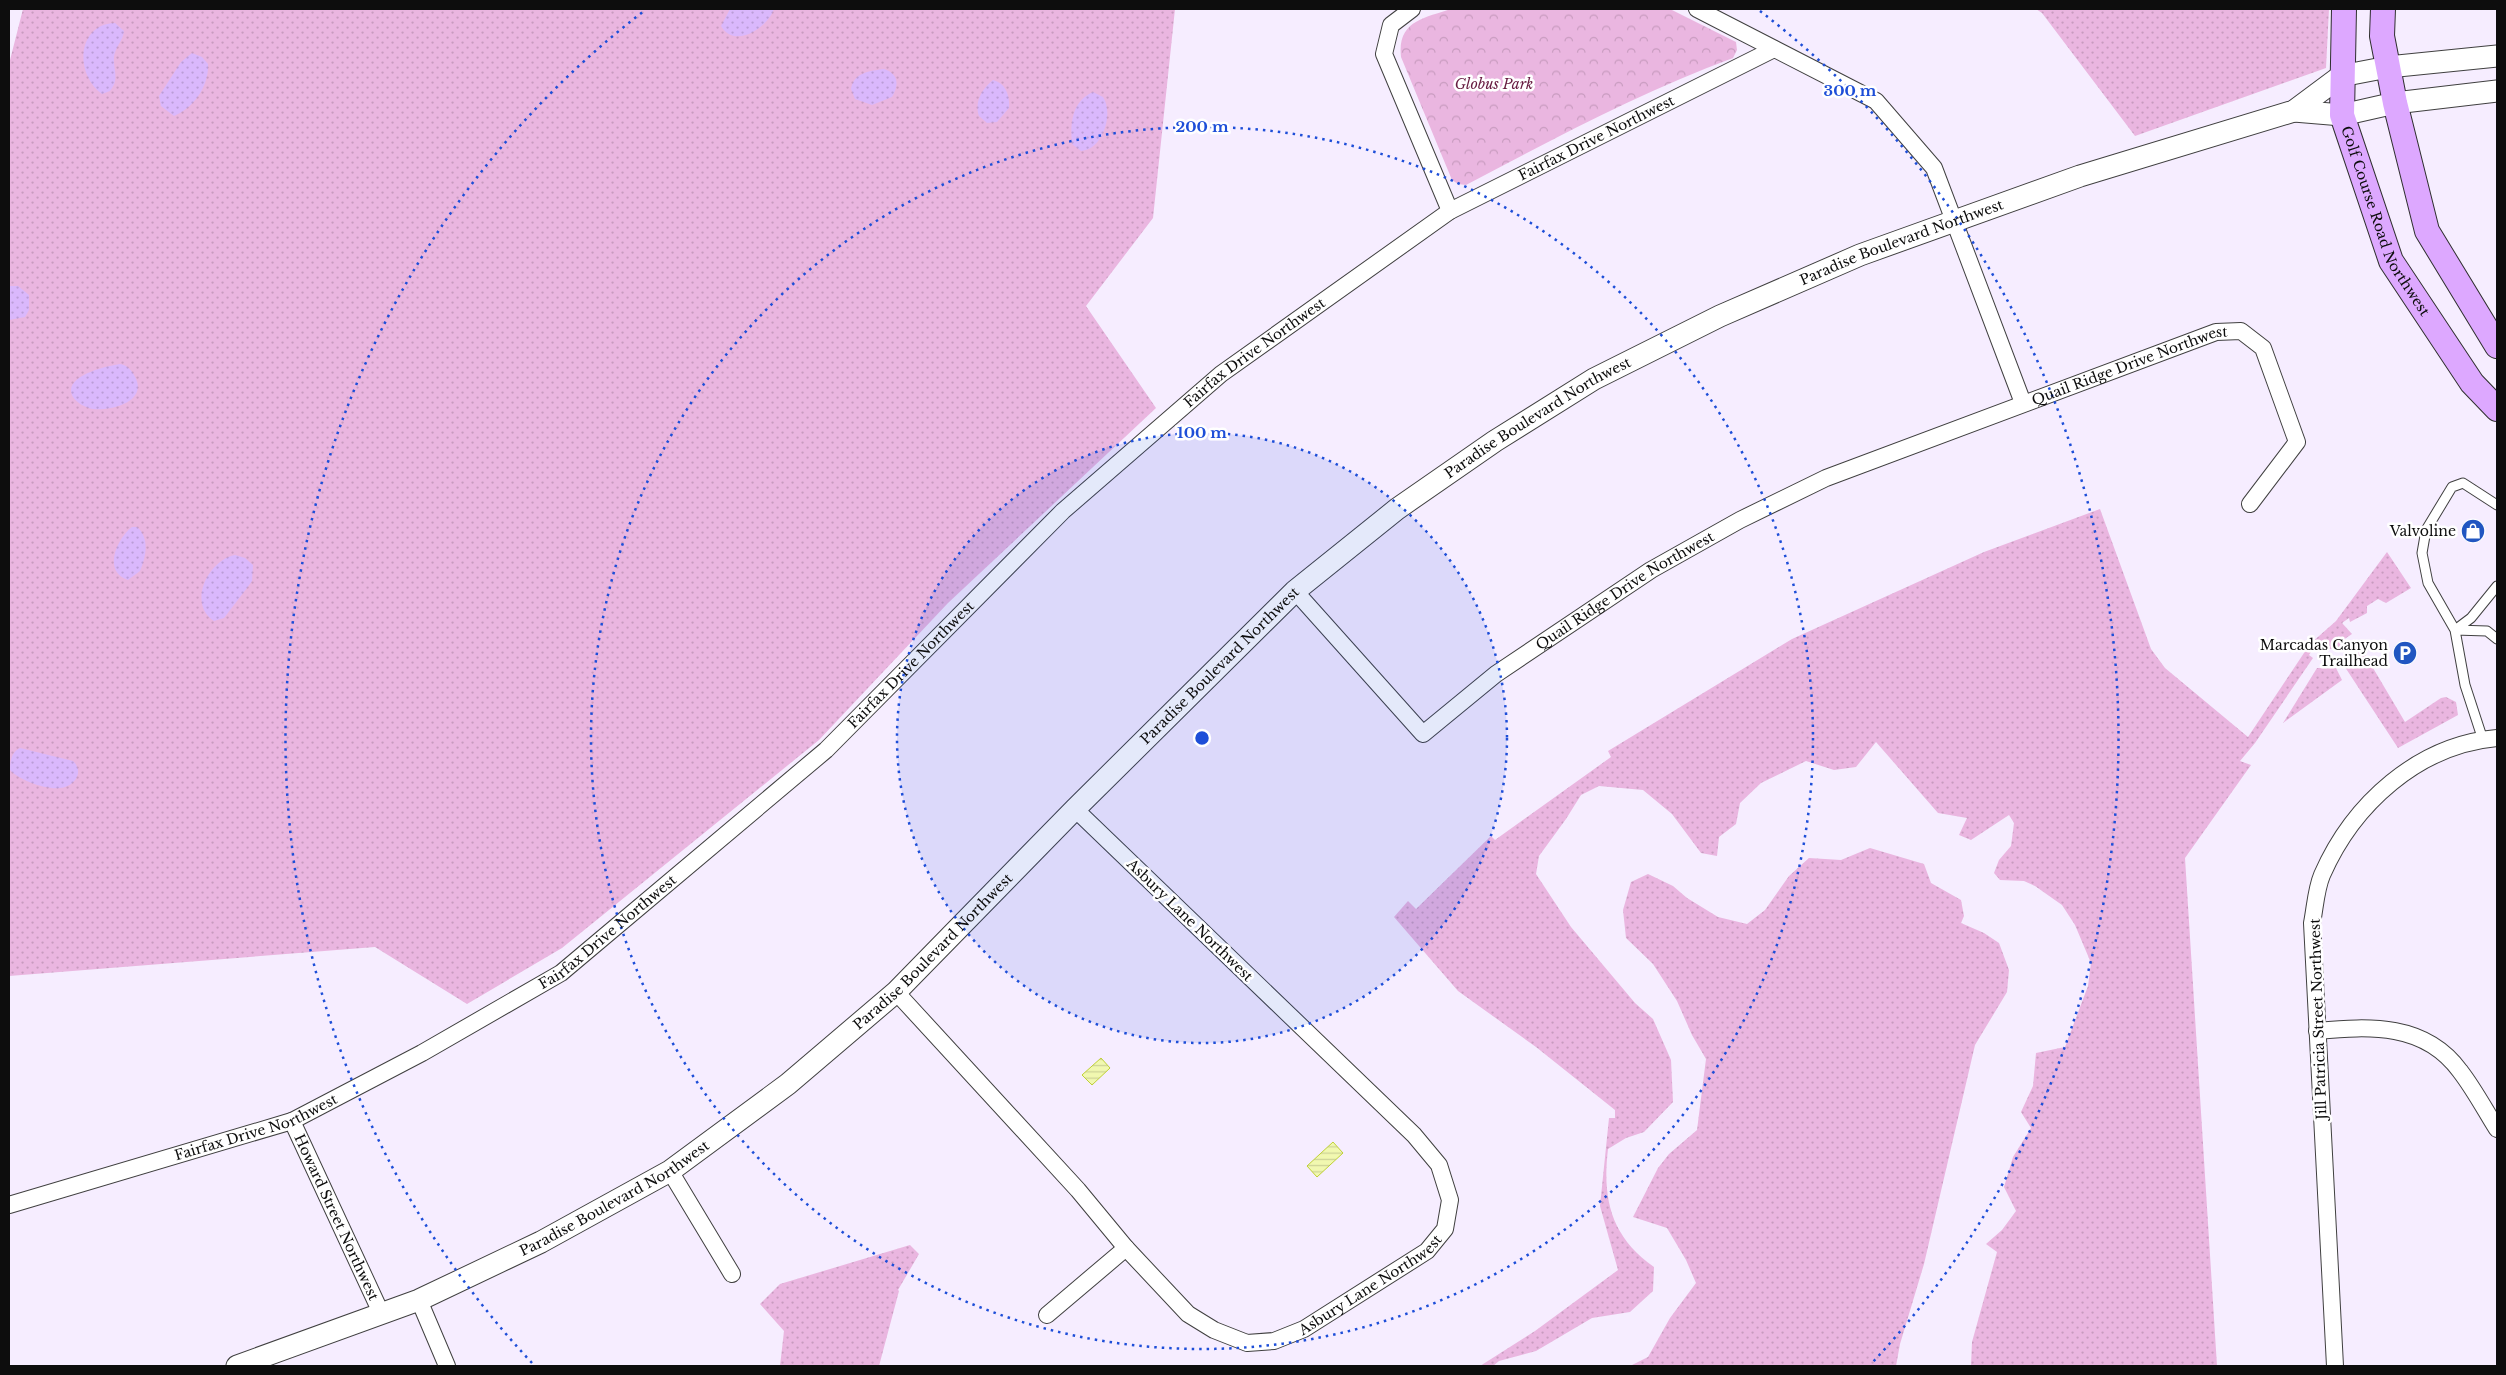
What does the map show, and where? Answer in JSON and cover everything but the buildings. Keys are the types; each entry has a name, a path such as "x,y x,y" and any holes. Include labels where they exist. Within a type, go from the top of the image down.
{"main road":[{"name":"Golf Course Road Northwest","path":"2344,9 2341,76 2342,115 2392,261 2472,383 2497,409"},
{"path":"2383,9 2382,36 2395,103 2427,231 2497,346"}],"street":[{"path":"1412,9 1391,25 1384,54 1450,211"},
{"name":"Quail Ridge Drive Northwest","path":"1697,9 1876,101 1934,168 2023,403"},
{"name":"Fairfax Drive Northwest","path":"9,1204 292,1121 422,1053 561,973 826,750 1063,511 1221,374 1450,211 1774,49"},
{"name":"Paradise Boulevard Northwest","path":"237,1366 419,1300 541,1242 670,1171 788,1084 896,992 1075,809 1295,591 1397,509 1495,441 1594,379 1720,316 1860,255 2080,176 2294,111 2341,76 2388,67 2497,56"},
{"name":"Paradise Boulevard Northwest","path":"2294,111 2342,115 2395,103 2497,92"},
{"name":"Quail Ridge Drive Northwest","path":"1295,591 1423,734 1496,674 1651,570 1740,520 1826,478 2216,332 2241,330 2263,348 2297,442 2250,504"},
{"name":"Jill Patricia Street Northwest","path":"2335,1366 2312,923 2321,876 2346,830 2382,788 2414,766 2450,748 2490,739"},
{"name":"Asbury Lane Northwest","path":"896,992 1078,1190 1126,1248 1188,1314 1214,1330 1247,1343 1274,1341 1304,1329 1427,1252 1444,1229 1450,1200 1440,1164 1414,1135 1075,809"},
{"path":"2317,1031 2361,1027 2392,1029 2417,1038 2440,1051 2460,1069 2497,1129"},
{"name":"Howard Street Northwest","path":"292,1121 382,1315"},
{"path":"670,1171 732,1274"},
{"path":"1047,1315 1126,1248"},
{"path":"419,1300 447,1366"}],"lane":[{"path":"2490,739 2465,685 2455,630 2428,583 2422,553 2426,530 2452,487 2463,483 2497,505"},
{"path":"2455,630 2471,618 2497,586"},
{"path":"2455,630 2487,631 2497,639"}],"green space":[{"path":"23,9 1175,9 1153,218 1086,306 1156,408 948,603 819,740 562,948 467,1004 375,947 9,976 9,64"},
{"name":"Globus Park","path":"1451,9 1670,9 1736,42 1737,50 1733,58 1631,101 1466,185 1458,184 1452,180 1401,57 1403,36 1408,28 1431,15"},
{"path":"2036,9 2329,9 2326,68 2135,136 2042,13"},
{"path":"2100,509 2151,649 2165,668 2248,737 2310,644 2336,621 2387,552 2411,588 2386,603 2378,599 2367,606 2367,613 2350,622 2349,618 2342,623 2352,634 2343,640 2345,644 2336,652 2334,649 2313,649 2309,655 2313,658 2255,743 2240,761 2251,765 2185,858 2217,1366 1971,1366 1972,1342 1997,1252 1986,1244 2002,1230 2016,1211 2004,1187 2013,1157 2031,1128 2021,1112 2033,1086 2036,1053 2065,1047 2088,986 2091,963 2075,925 2062,905 2035,886 2024,881 2000,880 1994,873 1999,860 2011,846 2014,823 2009,815 1971,840 1959,835 1967,818 1938,813 1876,742 1856,767 1834,770 1806,761 1761,783 1740,803 1736,824 1719,837 1717,856 1701,853 1672,814 1643,790 1599,786 1581,795 1539,856 1536,874 1571,927 1635,1003 1653,1019 1671,1060 1673,1102 1644,1132 1626,1138 1608,1149 1606,1167 1609,1200 1613,1216 1619,1230 1628,1243 1654,1267 1653,1291 1630,1312 1592,1318 1536,1351 1499,1361 1493,1366 1480,1366 1535,1331 1618,1270 1600,1206 1609,1118 1615,1118 1615,1110 1536,1047 1458,991 1394,917 1408,901 1416,909 1491,836 1495,840 1611,757 1608,751 1792,639 1984,552"},
{"path":"2360,646 2405,722 2441,698 2446,697 2456,702 2458,715 2398,748 2341,661"},
{"path":"2317,668 2336,668 2342,680 2283,723"},
{"path":"1870,848 1924,864 1931,883 1961,900 1964,916 1961,923 1984,933 1999,943 2009,970 2007,992 1975,1045 1924,1264 1900,1344 1896,1366 1630,1366 1648,1357 1670,1318 1696,1283 1686,1260 1667,1228 1633,1217 1658,1168 1669,1154 1697,1130 1706,1059 1692,1035 1677,1001 1653,964 1626,938 1623,910 1631,882 1648,874 1673,886 1687,898 1718,917 1747,924 1765,910 1789,876 1809,858 1841,860"},
{"path":"910,1245 919,1254 898,1290 879,1366 780,1366 784,1331 760,1304 780,1284"}],"sand":[{"path":"730,9 774,9 771,16 758,29 742,36 734,36 727,33 721,26"},
{"path":"115,23 124,31 114,57 115,82 110,91 102,94 87,75 84,51 87,41 93,32 102,26"},
{"path":"192,53 202,57 208,64 206,80 194,102 174,116 161,106 159,96 181,62"},
{"path":"884,69 893,74 896,80 896,88 892,97 872,105 855,99 851,89 855,79 863,73"},
{"path":"993,80 1004,87 1009,99 1009,108 997,122 987,123 979,116 978,101 985,87"},
{"path":"1093,92 1103,97 1106,104 1107,121 1101,138 1089,149 1081,151 1072,144 1072,121 1081,101"},
{"path":"9,286 18,286 29,295 29,310 25,317 9,320"},
{"path":"120,364 126,366 131,371 138,384 137,392 133,398 119,406 93,409 82,405 73,397 71,390 73,383 79,378 87,373"},
{"path":"132,527 137,527 141,531 146,548 140,571 128,580 120,576 114,563 117,546 126,532"},
{"path":"235,555 245,558 253,565 252,581 224,618 214,621 206,613 202,604 204,584 209,574 217,565"},
{"path":"20,748 73,761 78,774 70,785 60,788 40,786 26,781 10,770 12,757"}],"shaded area":[{"path":"1101,1058 1110,1068 1092,1085 1082,1075"},
{"path":"1333,1142 1343,1153 1317,1177 1307,1166"}],"place":[{"name":"Valvoline","path":"2473,531"},
{"name":"Marcadas Canyon Trailhead","path":"2405,653"}]}
